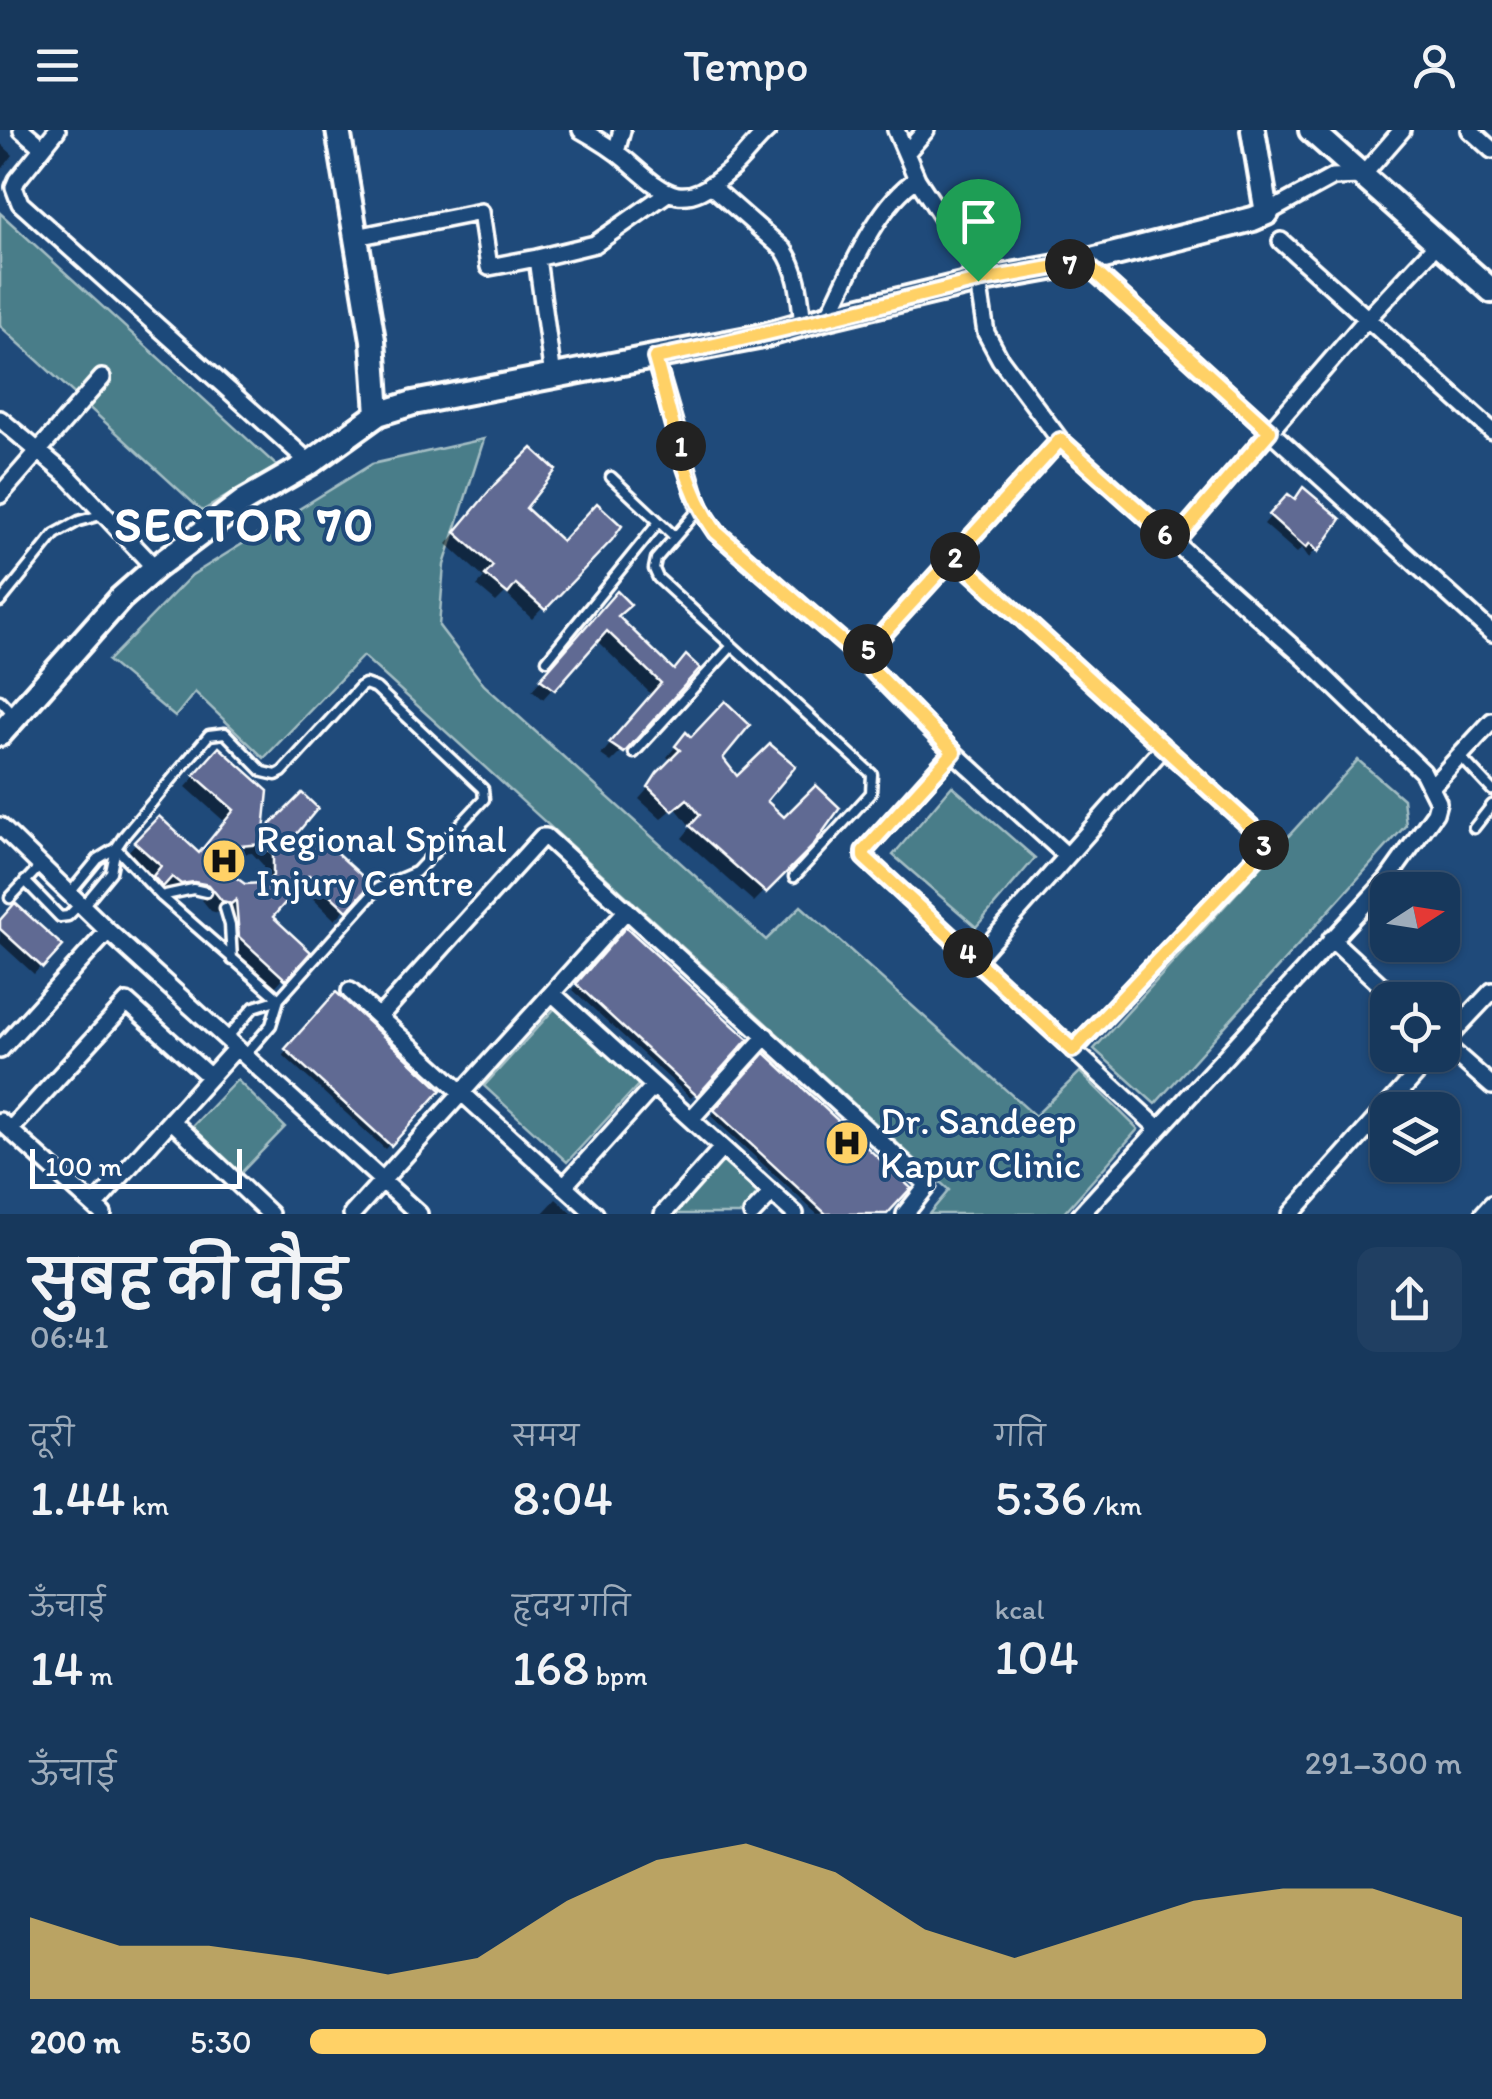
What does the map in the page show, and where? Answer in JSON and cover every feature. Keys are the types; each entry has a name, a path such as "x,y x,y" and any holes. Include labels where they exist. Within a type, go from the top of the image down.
{"street":[{"path":"22,130 42,147"},
{"path":"57,130 14,187 20,203 310,463"},
{"path":"338,130 373,340 378,414"},
{"path":"580,130 616,152 666,194 686,197 728,172 768,130"},
{"path":"616,152 622,130"},
{"path":"896,130 917,179 957,236 978,281 986,333 1000,359 1060,440 1307,660 1422,772 1438,802 1435,813 1387,880 1081,1214"},
{"path":"906,153 926,130"},
{"path":"1253,130 1266,213"},
{"path":"1311,130 1492,291"},
{"path":"5,717 154,568 244,501 310,463 378,414 413,403 655,358 978,281 1084,262 1266,213 1332,178 1362,176 1402,130"},
{"path":"1470,130 1492,150"},
{"path":"828,317 888,206 917,179"},
{"path":"710,185 791,260 802,325"},
{"path":"356,237 481,212 489,267 596,244 666,194"},
{"path":"1281,241 1492,431"},
{"path":"1174,542 1366,320 1438,244"},
{"path":"536,258 553,377"},
{"path":"1084,262 1492,634"},
{"path":"655,358 700,508 716,532 861,658 954,752 1066,855"},
{"path":"0,496 102,378"},
{"path":"0,419 69,477 154,568"},
{"path":"861,658 1060,440"},
{"path":"954,556 1262,837 1262,850 1073,1050"},
{"path":"1432,786 1492,721"},
{"path":"975,960 1164,747"},
{"path":"954,752 864,855 1158,1128"},
{"path":"0,826 108,931 418,1214"},
{"path":"379,1018 543,836 928,1185 905,1214"},
{"path":"352,1214 626,910"},
{"path":"0,1050 108,931"},
{"path":"1331,939 1378,982"},
{"path":"350,990 595,1214"},
{"path":"1460,1025 1492,991"},
{"path":"552,993 795,1214"},
{"path":"210,1077 127,1002 5,1126 98,1210 236,1048"},
{"path":"691,1119 766,1036"},
{"path":"1460,1061 1492,1086"},
{"path":"1291,1214 1417,1072"},
{"path":"564,1186 654,1086"},
{"path":"171,1120 270,1214"},
{"path":"663,1214 722,1148"},
{"path":"752,1214 772,1193"},
{"path":"1483,1214 1492,1204"}],"lane":[{"path":"611,477 675,537"},
{"path":"700,508 654,564 658,578 872,774 871,793 794,877"},
{"path":"0,602 56,534 79,521 104,514"},
{"path":"547,660 659,522"},
{"path":"634,753 732,646"},
{"path":"78,901 98,859 116,848 209,735 225,734 264,772 276,775 360,687 365,684 376,688 483,788 484,799 416,872 378,888 278,999 254,1008 236,1048"},
{"path":"1460,756 1492,790"},
{"path":"1474,828 1492,805"},
{"path":"24,881 64,918 111,872 116,848"},
{"path":"116,848 161,896 278,999"},
{"path":"10,898 41,865"},
{"path":"161,896 193,889 206,892"},
{"path":"224,908 230,924 232,960"},
{"path":"236,1048 272,1025 278,999"}],"green space":[{"path":"0,213 277,466 202,511 0,326"},
{"path":"484,439 444,565 439,626 484,685 766,940 801,906 1035,1116 1080,1072 1138,1129 1063,1214 929,1214 949,1190 363,656 264,758 195,692 175,717 108,661 192,575 372,464"},
{"path":"1358,760 1403,799 1406,825 1155,1104 1094,1049"},
{"path":"952,786 1035,858 976,927 893,855"},
{"path":"557,1006 640,1083 567,1162 484,1086"},
{"path":"237,1080 285,1127 238,1176 190,1129"},
{"path":"722,1160 760,1196 743,1214 672,1214"}],"building":[{"path":"532,448 556,470 526,508 562,541 597,503 622,526 545,610 516,584 508,594 485,575 493,566 455,532"},
{"path":"1303,487 1341,519 1318,552 1310,543 1306,548 1269,515 1288,494 1295,499"},
{"path":"617,591 631,605 618,616 674,670 686,655 700,668 624,753 609,743 661,683 607,631 555,690 540,679"},
{"path":"725,701 750,725 723,758 737,776 770,744 796,766 767,801 784,817 816,785 840,808 812,847 766,893 690,826 700,815 687,799 673,811 648,787 680,750 675,746 686,732 691,737"},
{"path":"219,747 268,791 264,831 302,793 318,808 290,842 326,843 371,884 347,911 309,875 273,917 311,952 286,980 239,937 236,900 231,904 222,901 209,885 181,884 172,877 163,887 153,876 161,866 134,842 159,816 199,853 234,810 194,775","holes":["263,844 273,854 273,876 264,883 245,884 234,876 233,853 240,846"]},
{"path":"15,903 63,946 43,968 0,929 0,920"},
{"path":"626,927 748,1039 697,1096 576,984"},
{"path":"336,992 441,1090 391,1146 285,1049"},
{"path":"765,1053 911,1188 887,1214 826,1214 714,1110"}],"place":[{"name":"Regional Spinal Injury Centre","path":"224,861"},
{"name":"Dr. Sandeep Kapur Clinic","path":"847,1143"}],"district":[{"name":"SECTOR 70","path":"245,524"}],"route":[{"path":"978,281 758,338 655,358 694,492 708,521 861,658 954,556 1262,837 1262,850 1073,1050 864,857 864,851 954,752 861,658 1060,440 1174,542 1270,431 1084,262 978,281"}]}
